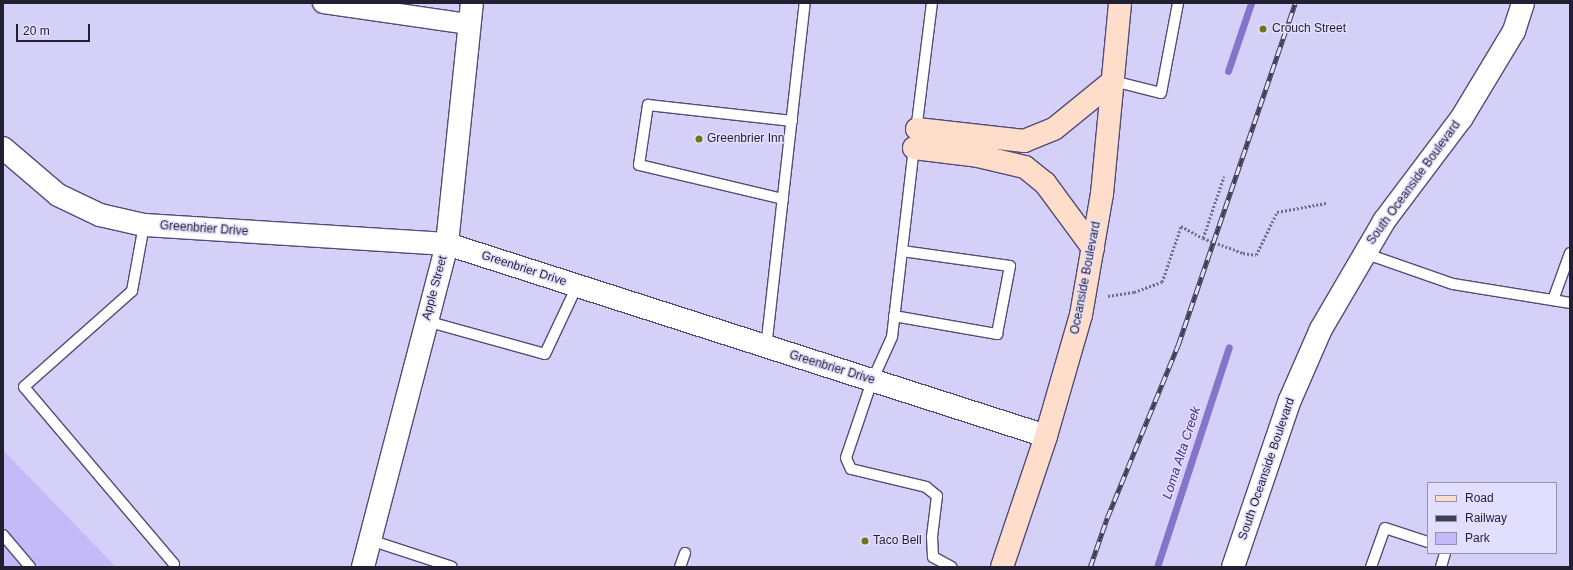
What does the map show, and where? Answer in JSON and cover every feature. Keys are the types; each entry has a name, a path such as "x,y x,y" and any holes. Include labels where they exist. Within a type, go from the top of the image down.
{"main road":[{"name":"Oceanside Boulevard","path":"1002,567 1046,436 1084,301 1102,194 1120,3"},
{"path":"915,138 1024,141 1054,130 1113,81"},
{"path":"915,138 1024,167 1045,183 1093,248"}],"street":[{"path":"323,3 470,13"},
{"name":"South Oceanside Boulevard","path":"1233,567 1290,400 1321,329 1384,221 1461,119 1514,31 1523,3"},
{"name":"Apple Street","path":"363,567 447,244 470,13"},
{"name":"Greenbrier Drive","path":"3,148 58,195 100,215 144,225 447,244 766,348 1046,436"}],"lane":[{"path":"766,348 805,3"},
{"path":"932,3 892,337 872,381 846,458 851,469 926,487 937,496 932,537 933,557 952,567"},
{"path":"1113,81 1161,93 1178,3"},
{"path":"784,199 639,165 648,105 792,121"},
{"path":"144,225 132,291 24,387 174,564"},
{"path":"894,316 997,334 1010,266 902,251"},
{"path":"1364,253 1453,284 1570,303"},
{"path":"1552,300 1570,253"},
{"path":"426,321 545,354 577,286"},
{"path":"1371,567 1384,528 1427,542"},
{"path":"3,536 30,567"},
{"path":"370,540 452,567"},
{"path":"680,567 685,553"},
{"path":"1441,567 1445,554"}],"path":[{"path":"1203,238 1224,176"},
{"path":"1084,301 1134,292 1162,282 1181,226 1203,238 1244,253 1256,255 1278,212 1326,203"}],"green space":[{"path":"3,450 116,567 3,567"}],"waterway":[{"name":"Loma Alta Creek","path":"1228,71 1251,3"},
{"name":"Loma Alta Creek","path":"1157,567 1229,347"}],"railway":[{"path":"1090,567 1107,518 1178,345 1295,3"}],"place":[{"name":"Crouch Street","path":"1263,29"},
{"name":"Greenbrier Inn","path":"699,139"},
{"name":"Taco Bell","path":"865,541"}]}
